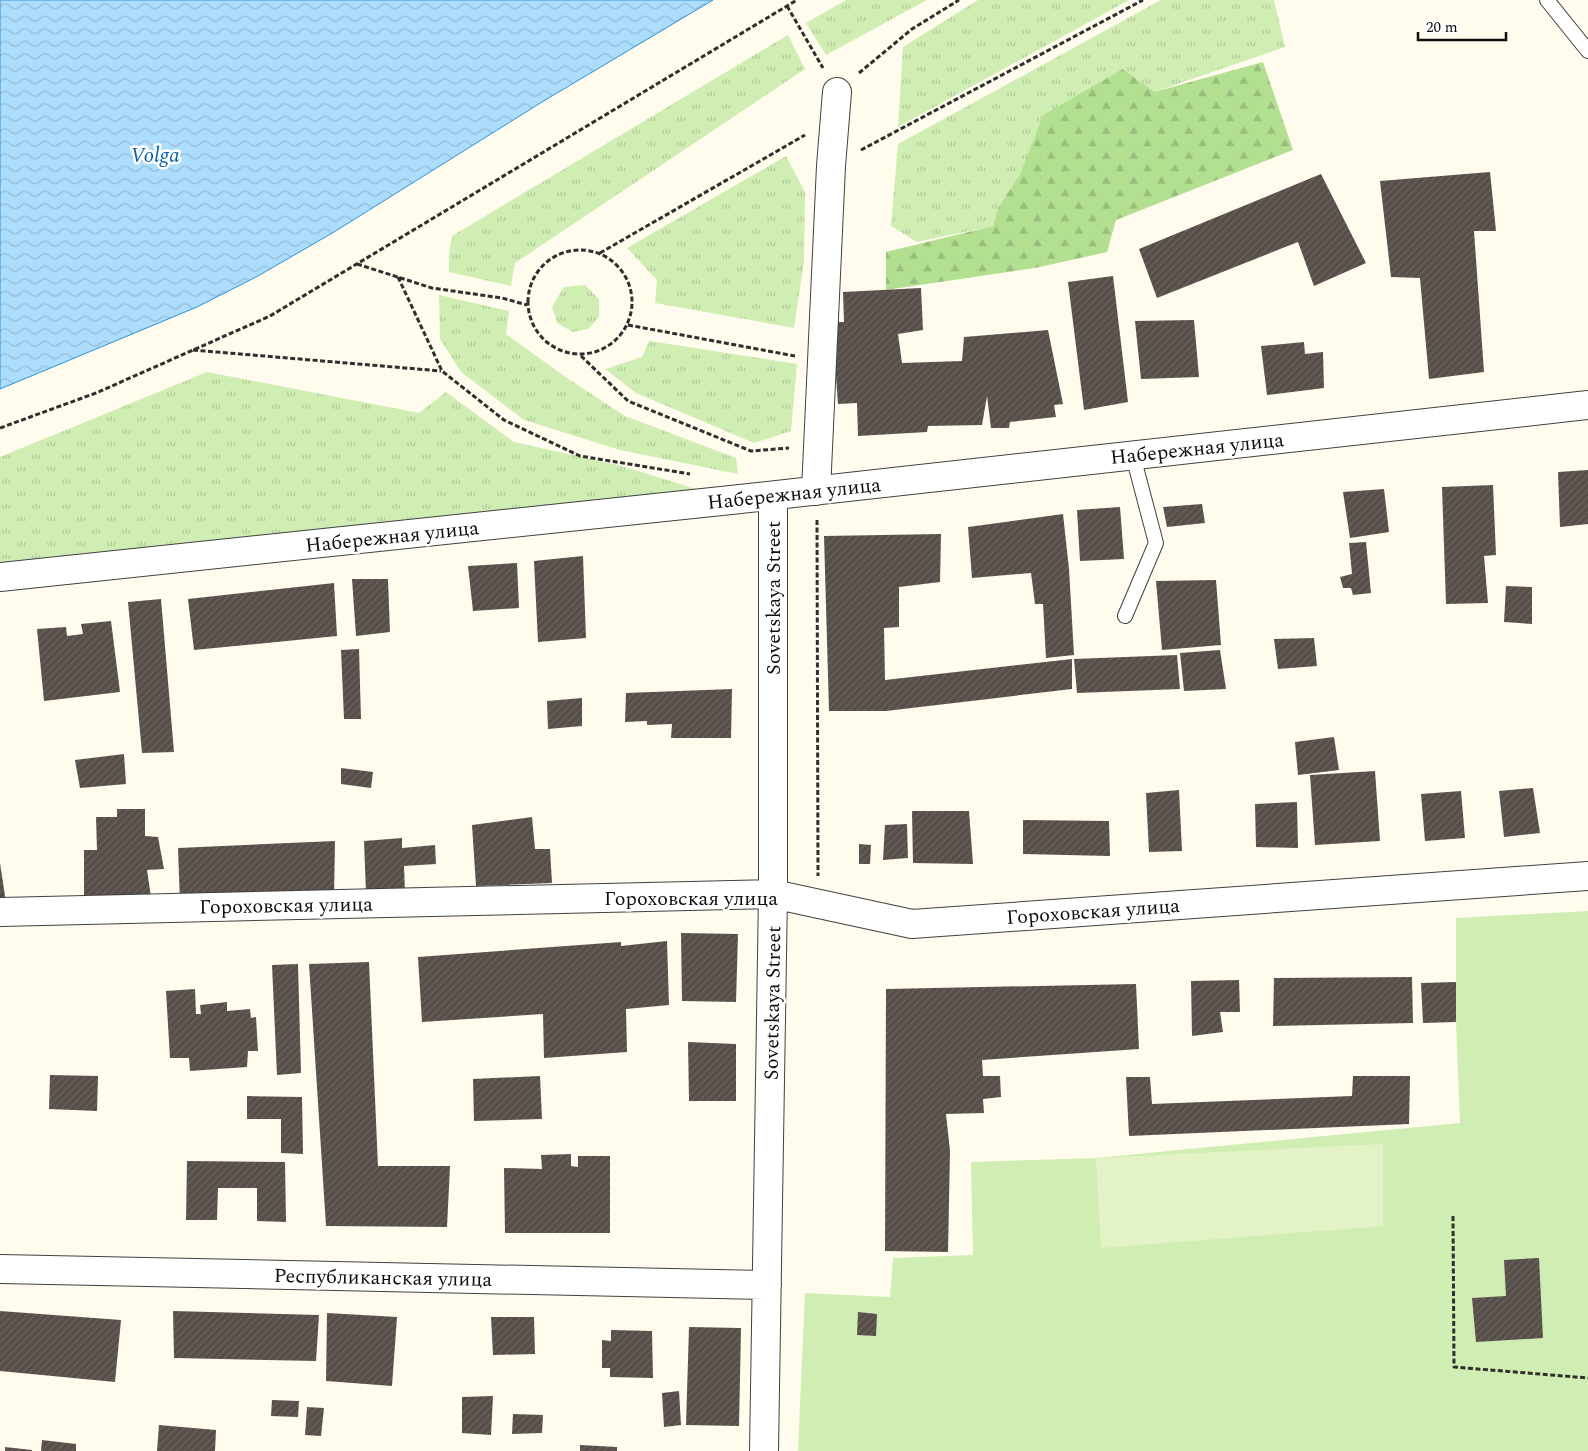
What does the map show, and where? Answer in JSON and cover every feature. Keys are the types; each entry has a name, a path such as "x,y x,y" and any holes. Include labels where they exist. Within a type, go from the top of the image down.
{"street":[{"path":"816,491 836,105"},
{"name":"Набережная улица","path":"0,577 773,496 1588,405"},
{"name":"Sovetskaya Street","path":"764,1451 774,894 773,496"},
{"name":"Гороховская улица","path":"0,912 774,894 912,924 1588,876"},
{"name":"Республиканская улица","path":"0,1269 767,1285"}],"lane":[{"path":"1548,0 1588,51"},
{"path":"1125,616 1156,543 1133,456"}],"path":[{"path":"0,428 96,393 270,316 797,0"},
{"path":"600,253 836,105 912,29 959,0"},
{"path":"832,166 1144,0"},
{"path":"787,6 836,105"},
{"path":"582,250 600,253 614,262 626,275 632,291 633,308 628,325 620,337 609,347 595,353 580,355 564,353 550,346 538,335 531,321 528,306 530,288 537,272 550,259 565,252 582,250"},
{"path":"357,264 432,288 502,298 528,306"},
{"path":"398,277 442,371 504,420 580,456 694,474"},
{"path":"628,325 822,361"},
{"path":"192,350 442,371"},
{"path":"580,355 628,401 750,451 819,445"},
{"path":"816,491 818,904"},
{"path":"1452,1216 1454,1367 1588,1378"}],"green space":[{"path":"846,0 927,0 826,55 806,23"},
{"path":"978,0 1129,0 898,127 903,47"},
{"path":"1161,0 1274,0 1285,47 1154,92 1043,115 1020,174 998,208 993,226 917,242 891,226 898,144"},
{"path":"788,35 805,69 515,263 511,286 449,272 452,236"},
{"path":"1263,62 1293,150 1116,220 1107,252 1035,268 886,290 886,252 993,226 998,208 1020,174 1043,115 1123,69 1154,92"},
{"path":"786,156 805,192 804,262 794,328 655,303 657,280 627,248"},
{"path":"585,285 599,299 599,317 588,329 573,332 557,323 552,307 564,287"},
{"path":"439,295 509,311 506,334 567,378 625,416 736,458 738,474 620,450 524,420 461,372 440,339"},
{"path":"649,341 797,364 791,431 754,443 636,393 605,369 642,357"},
{"path":"207,372 419,413 446,392 514,442 622,466 731,500 0,562 0,457"},
{"path":"1588,911 1588,1451 798,1451 805,1293 890,1297 893,1258 973,1255 971,1162 1096,1158 1460,1123 1456,1022 1456,918"},
{"path":"1383,1144 1383,1226 1101,1248 1096,1158"}],"water":[{"name":"Volga","path":"0,0 713,0 542,102 334,232 258,276 197,307 0,389"}],"building":[{"path":"1490,172 1496,231 1474,231 1484,372 1429,379 1420,278 1391,277 1380,181"},
{"path":"1321,174 1366,263 1314,286 1298,242 1157,298 1139,249"},
{"path":"1113,276 1128,402 1084,410 1068,282"},
{"path":"921,288 923,330 898,334 902,363 962,361 964,337 1048,330 1063,404 1054,405 1056,417 1010,422 1009,428 991,428 987,396 982,425 928,426 927,432 858,436 857,403 838,404 832,322 844,322 843,292"},
{"path":"1194,320 1199,377 1141,379 1135,321"},
{"path":"1304,342 1305,354 1323,352 1324,388 1267,395 1261,346"},
{"path":"1588,470 1588,524 1560,527 1558,472"},
{"path":"1493,485 1496,555 1484,556 1488,603 1446,604 1442,487"},
{"path":"1384,489 1389,532 1350,538 1343,492"},
{"path":"1202,504 1205,523 1167,527 1163,507"},
{"path":"1120,507 1124,559 1080,561 1077,510"},
{"path":"1063,514 1069,569 1074,655 1046,658 1043,604 1035,604 1031,573 972,578 968,527"},
{"path":"941,534 940,582 899,587 899,627 884,628 885,680 1072,659 1072,689 886,711 829,711 824,536"},
{"path":"1366,542 1371,593 1353,595 1351,588 1343,588 1340,577 1352,574 1349,543"},
{"path":"583,556 586,638 538,642 534,561"},
{"path":"517,563 519,608 473,611 468,566"},
{"path":"352,579 388,579 390,632 356,636"},
{"path":"1216,580 1221,645 1162,650 1156,581"},
{"path":"334,583 337,636 194,650 188,599"},
{"path":"1506,586 1532,587 1532,624 1504,622"},
{"path":"161,599 174,752 142,753 128,602"},
{"path":"111,621 120,692 44,701 37,629 66,627 67,636 83,634 81,624"},
{"path":"1314,638 1317,666 1278,669 1274,639"},
{"path":"359,649 361,719 344,719 341,650"},
{"path":"1220,650 1226,689 1184,691 1180,653"},
{"path":"1177,655 1180,689 1077,693 1074,659"},
{"path":"732,689 731,738 671,738 672,724 647,725 647,721 625,722 626,693"},
{"path":"582,698 582,726 548,729 547,701"},
{"path":"1334,737 1339,770 1298,775 1295,742"},
{"path":"124,754 126,784 80,788 75,760"},
{"path":"341,768 373,772 371,788 341,784"},
{"path":"1375,771 1380,841 1315,845 1310,775"},
{"path":"1533,788 1540,833 1504,837 1499,791"},
{"path":"1179,790 1182,851 1149,852 1146,793"},
{"path":"1461,791 1465,838 1425,841 1421,794"},
{"path":"1297,802 1298,848 1256,847 1255,804"},
{"path":"117,809 145,809 145,836 158,837 164,869 147,870 152,904 84,906 84,850 97,850 96,817 117,817"},
{"path":"912,811 969,811 973,864 913,863"},
{"path":"532,817 535,849 550,849 552,883 476,886 472,825"},
{"path":"1023,820 1109,821 1110,856 1023,854"},
{"path":"907,824 908,858 883,860 885,825"},
{"path":"402,838 402,848 435,845 436,864 404,866 405,892 366,893 364,841"},
{"path":"335,841 334,898 180,903 178,848"},
{"path":"859,844 871,845 870,864 859,864"},
{"path":"0,863 7,909 0,909"},
{"path":"681,933 738,934 736,1002 682,1001"},
{"path":"667,941 669,1005 626,1009 627,1052 544,1058 543,1014 422,1022 418,957 621,942 621,946"},
{"path":"369,962 378,1166 450,1166 447,1227 326,1226 309,964"},
{"path":"298,964 301,1073 277,1075 272,965"},
{"path":"1412,977 1413,1023 1273,1026 1274,978"},
{"path":"1239,980 1240,1012 1220,1012 1223,1032 1192,1036 1191,981"},
{"path":"1456,982 1456,1022 1423,1023 1421,983"},
{"path":"1136,984 1139,1049 982,1060 983,1076 1000,1076 1001,1097 983,1099 984,1113 946,1114 950,1151 948,1252 885,1251 886,989"},
{"path":"195,989 196,1014 201,1014 200,1005 227,1002 227,1011 250,1009 251,1018 256,1017 258,1051 248,1051 247,1067 190,1071 189,1058 170,1058 166,991"},
{"path":"688,1042 736,1044 736,1101 689,1101"},
{"path":"50,1075 98,1076 97,1111 49,1109"},
{"path":"540,1076 542,1119 474,1121 473,1079"},
{"path":"1353,1076 1410,1076 1409,1124 1129,1136 1126,1077 1150,1077 1152,1104 1352,1096"},
{"path":"247,1096 302,1097 303,1154 281,1153 281,1119 247,1119"},
{"path":"571,1154 571,1166 578,1167 578,1156 610,1156 610,1233 505,1233 504,1168 542,1169 541,1155"},
{"path":"187,1161 285,1162 286,1222 257,1221 257,1188 218,1188 217,1220 186,1220"},
{"path":"1539,1258 1543,1338 1476,1342 1472,1298 1506,1296 1504,1260"},
{"path":"0,1311 121,1320 115,1382 0,1371"},
{"path":"173,1311 319,1315 316,1361 174,1358"},
{"path":"858,1312 877,1314 876,1336 857,1335"},
{"path":"327,1313 397,1317 392,1386 326,1381"},
{"path":"491,1317 534,1317 535,1354 493,1355"},
{"path":"689,1327 741,1328 739,1426 686,1425"},
{"path":"611,1330 652,1331 653,1378 610,1377 610,1368 602,1368 602,1340 611,1341"},
{"path":"679,1391 681,1425 664,1427 662,1393"},
{"path":"493,1396 491,1435 462,1433 462,1397"},
{"path":"272,1400 299,1401 298,1417 271,1416"},
{"path":"307,1407 324,1408 321,1436 305,1435"},
{"path":"513,1414 543,1415 542,1433 512,1434"},
{"path":"159,1425 216,1430 215,1451 157,1451"},
{"path":"42,1440 76,1444 76,1451 41,1451"},
{"path":"580,1445 617,1447 617,1451 580,1451"},
{"path":"5,1447 32,1450 32,1451 5,1451"}]}
